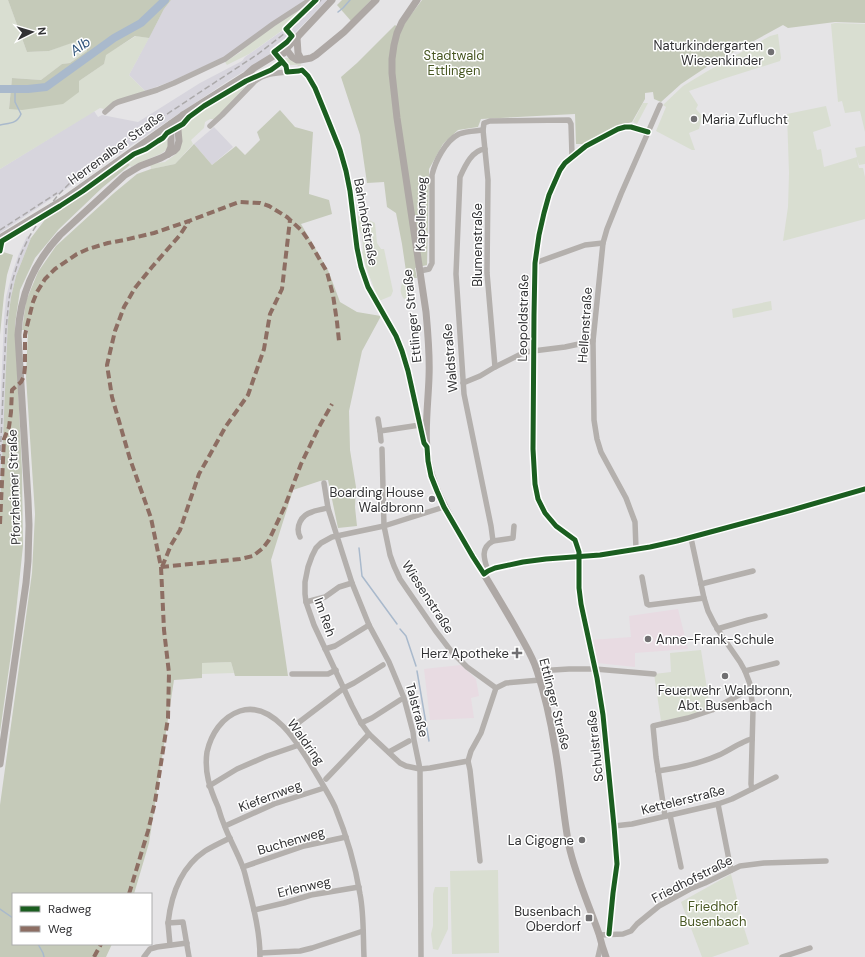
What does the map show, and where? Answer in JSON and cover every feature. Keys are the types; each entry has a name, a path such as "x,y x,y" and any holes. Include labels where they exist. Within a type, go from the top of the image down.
{"main road":[{"name":"Herrenalber Straße","path":"0,238 70,196 183,116 246,76 270,65 283,55 286,49 332,0"},
{"path":"286,49 303,58 316,55 344,32 376,0"},
{"name":"Ettlinger Straße","path":"417,0 402,22 397,33 392,59 392,73 397,118 426,312 429,344 428,461 437,491 444,506 486,572 537,671 555,748 570,849 577,877 606,957"},
{"path":"297,38 298,53 303,58"},
{"path":"171,124 178,130 183,116"},
{"path":"168,154 171,147 171,124"},
{"name":"Pforzheimer Straße","path":"0,764 24,602 28,561 28,500 18,335 23,299 30,277 47,250 60,235 124,175 174,151 179,142 178,130"},
{"path":"154,136 166,135 171,139"}],"street":[{"path":"105,112 118,102 157,90 225,59 273,24 310,0"},
{"path":"210,126 259,78 271,73 302,70 303,58"},
{"name":"Bahnhofstraße","path":"302,70 308,76 315,88 340,150 350,191 357,248 361,267 368,287 396,336 408,371 424,443 427,448"},
{"name":"Hellenstraße","path":"636,549 635,522 632,513 626,498 601,452 597,439 594,420 593,341 603,243 621,194 660,105"},
{"name":"Blumenstraße","path":"495,367 487,273 488,180 483,130 484,123 490,121 569,120 571,124 573,157"},
{"name":"Leopoldstraße","path":"579,556 578,547 575,540 550,520 545,513 538,499 535,484 533,449 535,263 544,213 560,170 565,163 586,146 618,129 631,127 648,132"},
{"name":"Kapellenweg","path":"420,271 429,269 432,263 432,175 434,166 453,138 465,132 483,130"},
{"name":"Waldstraße","path":"485,149 473,155 463,169 460,177 456,274 458,325 464,394 493,541"},
{"name":"Leopoldstraße","path":"535,263 585,245 603,243"},
{"path":"463,383 480,376 525,352 565,347 593,341"},
{"path":"378,419 381,441"},
{"path":"380,430 420,425"},
{"name":"Wiesenstraße","path":"382,449 384,526 390,555 400,579 451,651 467,667 496,688"},
{"name":"Talstraße","path":"324,483 328,508 336,536 366,626 393,671 404,698 412,726 420,769 421,957"},
{"name":"Im Reh","path":"420,769 400,763 369,734 361,723 314,625 306,602 305,582 308,566 316,548 328,539 384,526 444,506"},
{"path":"300,537 298,533 298,526 306,515 311,512 328,508"},
{"path":"514,526 513,538 493,541 489,544 485,551 484,557 486,572 523,562 546,558 600,554 650,547 691,538 748,522"},
{"path":"691,538 708,611 717,629 745,671 750,684 753,710 752,789"},
{"name":"Schulstraße","path":"579,556 579,588 581,604 595,668 603,715 614,826 617,864 609,934"},
{"path":"701,584 753,571"},
{"path":"642,577 647,604 649,605 704,598"},
{"path":"306,602 324,597 339,587 352,582"},
{"path":"717,629 765,616"},
{"path":"325,649 335,646 366,626"},
{"path":"745,671 776,663"},
{"path":"294,726 344,688 354,684 383,665"},
{"path":"537,671 595,668 654,674"},
{"path":"292,674 328,674 336,670"},
{"path":"480,861 468,761 481,733 496,688 506,683 540,680"},
{"path":"681,867 667,816 658,770 653,726 688,718 712,710 751,690"},
{"path":"361,723 372,718 400,700"},
{"name":"Waldring","path":"260,955 254,910 243,867 224,826 209,786 206,768 207,751 221,723 230,715 246,710 262,712 274,718 288,732 299,745 334,806 350,849 359,887 364,957"},
{"path":"326,779 369,734"},
{"path":"658,770 687,766 706,760 730,750 748,739 752,739"},
{"path":"389,752 409,741"},
{"path":"209,786 237,769 299,745"},
{"path":"420,769 468,761"},
{"name":"Kettelerstraße","path":"614,826 632,824 718,804 776,777"},
{"name":"Kiefernweg","path":"224,826 274,804 324,788"},
{"path":"718,804 731,870"},
{"path":"170,945 168,923 170,909 179,883 197,857 230,838"},
{"name":"Buchenweg","path":"243,867 304,846 346,838"},
{"name":"Friedhofstraße","path":"599,935 623,934 631,931 637,924 659,906 690,889 740,866 826,861"},
{"name":"Erlenweg","path":"254,910 311,895 359,887"},
{"path":"168,923 183,922 189,957"},
{"path":"260,955 300,951 363,931"},
{"path":"144,957 150,949 187,943"},
{"path":"598,957 602,943"},
{"path":"783,957 810,948"}],"shaded area":[{"path":"171,0 307,0 224,57 172,81 145,91 129,75 164,9"},
{"path":"318,0 327,0 286,42 256,64 228,81 0,233 0,169 94,111 98,117 102,115 138,122 200,83 242,61 245,57 288,28"},
{"path":"214,127 233,147 212,165 194,144"},
{"path":"27,236 31,238 16,276 8,320 0,506 0,415 6,297 18,256"},
{"name":"Anne-Frank-Schule","path":"678,609 688,649 635,653 635,667 597,663 591,640 631,637 629,616"},
{"path":"461,665 476,679 479,696 471,698 474,718 430,720 424,669"}],"green space":[{"path":"0,0 8,0 27,52 49,51 83,38 87,51 70,63 62,64 41,80 12,78 9,108 79,81 104,64 105,55 136,36 149,38 129,75 145,91 116,101 104,109 100,108 0,169"},
{"path":"8,0 171,0 164,9 149,38 135,36 106,55 104,64 79,81 79,92 63,104 22,110 9,109 12,78 41,80 62,64 70,63 87,51 83,39 49,51 27,52"},
{"path":"314,0 284,29 249,54 227,65 225,62 242,51 240,49"},
{"path":"342,0 371,0 351,21 337,5"},
{"name":"Stadtwald Ettlingen","path":"422,0 865,0 865,23 835,22 788,28 783,25 708,66 681,84 661,102 654,99 653,92 645,93 645,99 632,122 615,127 584,144 576,144 575,114 481,119 478,127 458,130 443,144 429,169 427,265 415,268 417,278 407,278 396,213 387,207 384,182 367,183 360,135 341,77 395,25 401,30"},
{"path":"831,24 865,24 865,132 860,111 845,113 842,101 838,102"},
{"path":"778,34 781,58 780,61 689,91 698,105 696,109 702,116 699,129 689,133 695,150 692,150 656,131 666,107 663,105 683,86 770,36"},
{"path":"286,58 300,62 301,66 289,66 282,59"},
{"path":"251,80 216,119 210,119 205,122 204,128 191,140 193,144 175,164 151,169 150,164 165,162 177,153 181,127 190,117"},
{"path":"643,103 648,103 637,124 633,122"},
{"path":"826,106 831,126 813,132 817,150 821,149 824,167 857,157 855,148 865,146 865,164 859,165 857,159 859,168 863,168 865,177 865,219 783,241 788,207 789,173 787,114"},
{"path":"280,110 295,127 313,132 309,194 329,200 332,214 301,224 328,270 340,302 357,312 381,316 362,351 349,411 350,450 356,487 355,507 357,526 338,528 328,480 320,481 293,490 271,560 288,676 235,676 231,662 202,663 202,678 174,680 149,843 134,893 12,893 12,945 112,945 106,957 0,957 0,805 32,573 35,514 26,377 28,330 22,330 26,301 38,272 56,246 137,174 151,169 175,164 194,144 212,165 236,146 245,155 260,140 257,132"},
{"path":"166,138 169,144 164,152 131,167 127,161 160,141 164,141"},
{"path":"127,162 130,165 103,187 59,229 35,258 20,290 15,324 22,471 23,546 13,640 0,732 0,506 8,320 11,297 16,276 31,238 47,217 86,192"},
{"path":"358,215 375,223 377,243 381,249 384,249 393,291 391,296 379,301 362,252 362,234 359,230"},
{"path":"0,251 13,255 7,275 0,335"},
{"path":"402,283 409,283 410,293 409,298 404,299 401,293 401,288"},
{"path":"771,301 772,310 733,318 732,309"},
{"path":"701,650 710,708 689,716 661,721 654,674 671,672 670,653"},
{"path":"231,662 234,673 202,674 201,663"},
{"path":"498,870 499,953 452,954 450,871"},
{"name":"Friedhof Busenbach","path":"731,874 749,944 712,957 702,957 681,902"},
{"path":"435,887 448,887 448,929 438,950 433,949 431,934 433,926 433,894"}],"waterway":[{"name":"Alb","path":"0,89 28,89 46,87 114,38 141,23 165,0"},
{"path":"338,12 350,0"},
{"path":"0,125 17,120 21,114 15,102 15,89"},
{"path":"359,548 362,576 397,624"},
{"path":"400,629 406,636 416,666"},
{"path":"417,671 429,741"},
{"path":"0,909 12,917"},
{"path":"39,945 44,957"}],"railway":[{"path":"0,460 6,329 9,299 12,282 20,256 29,237 43,215 58,195 86,169 258,54 293,27 321,0"},
{"path":"0,230 57,193"}],"marked path":[{"path":"0,524 4,439 9,427 12,390 21,382 24,376 25,335 33,302 45,279 55,269 77,254 108,243 154,233 239,202 260,203 269,206 287,217 302,231 327,272 333,295 339,341"},
{"path":"162,567 171,545 180,530 199,474 226,426 248,395 264,349 270,314 282,289 290,220"},
{"path":"129,893 155,802 168,718 169,673 164,630 161,567 151,518 130,459 112,397 107,365 115,331 124,307 135,288 180,235 189,221"},
{"path":"161,567 240,559 253,556 263,548 269,540 285,506 301,464 332,404"},
{"path":"94,957 100,945"}],"cycle path":[{"path":"316,0 286,29 292,36 274,52 286,66 287,72 302,70 308,76 315,88 326,115 340,150 346,171 361,267 368,287 396,336 402,351 424,443 427,447 431,476 444,507 484,574 495,568 523,562 600,555 677,541 865,489"},
{"path":"0,251 2,241 83,191 134,154 146,149 163,138 167,133 183,124 189,117 204,106 246,81 271,70 282,62"},
{"path":"609,934 617,864 603,715 579,588 579,552 575,540 556,526 545,513 538,499 535,484 533,449 535,263 539,235 549,195 560,170 565,163 586,146 618,129 631,127 648,132"}],"place":[{"name":"Naturkindergarten Wiesenkinder","path":"771,52"},
{"name":"Maria Zuflucht","path":"694,119"},
{"name":"Boarding House Waldbronn","path":"432,499"},
{"name":"Anne-Frank-Schule","path":"648,639"},
{"name":"Herz Apotheke","path":"517,653"},
{"name":"Feuerwehr Waldbronn, Abt. Busenbach","path":"725,676"},
{"name":"La Cigogne","path":"582,840"},
{"name":"Busenbach Oberdorf","path":"589,918"}]}
